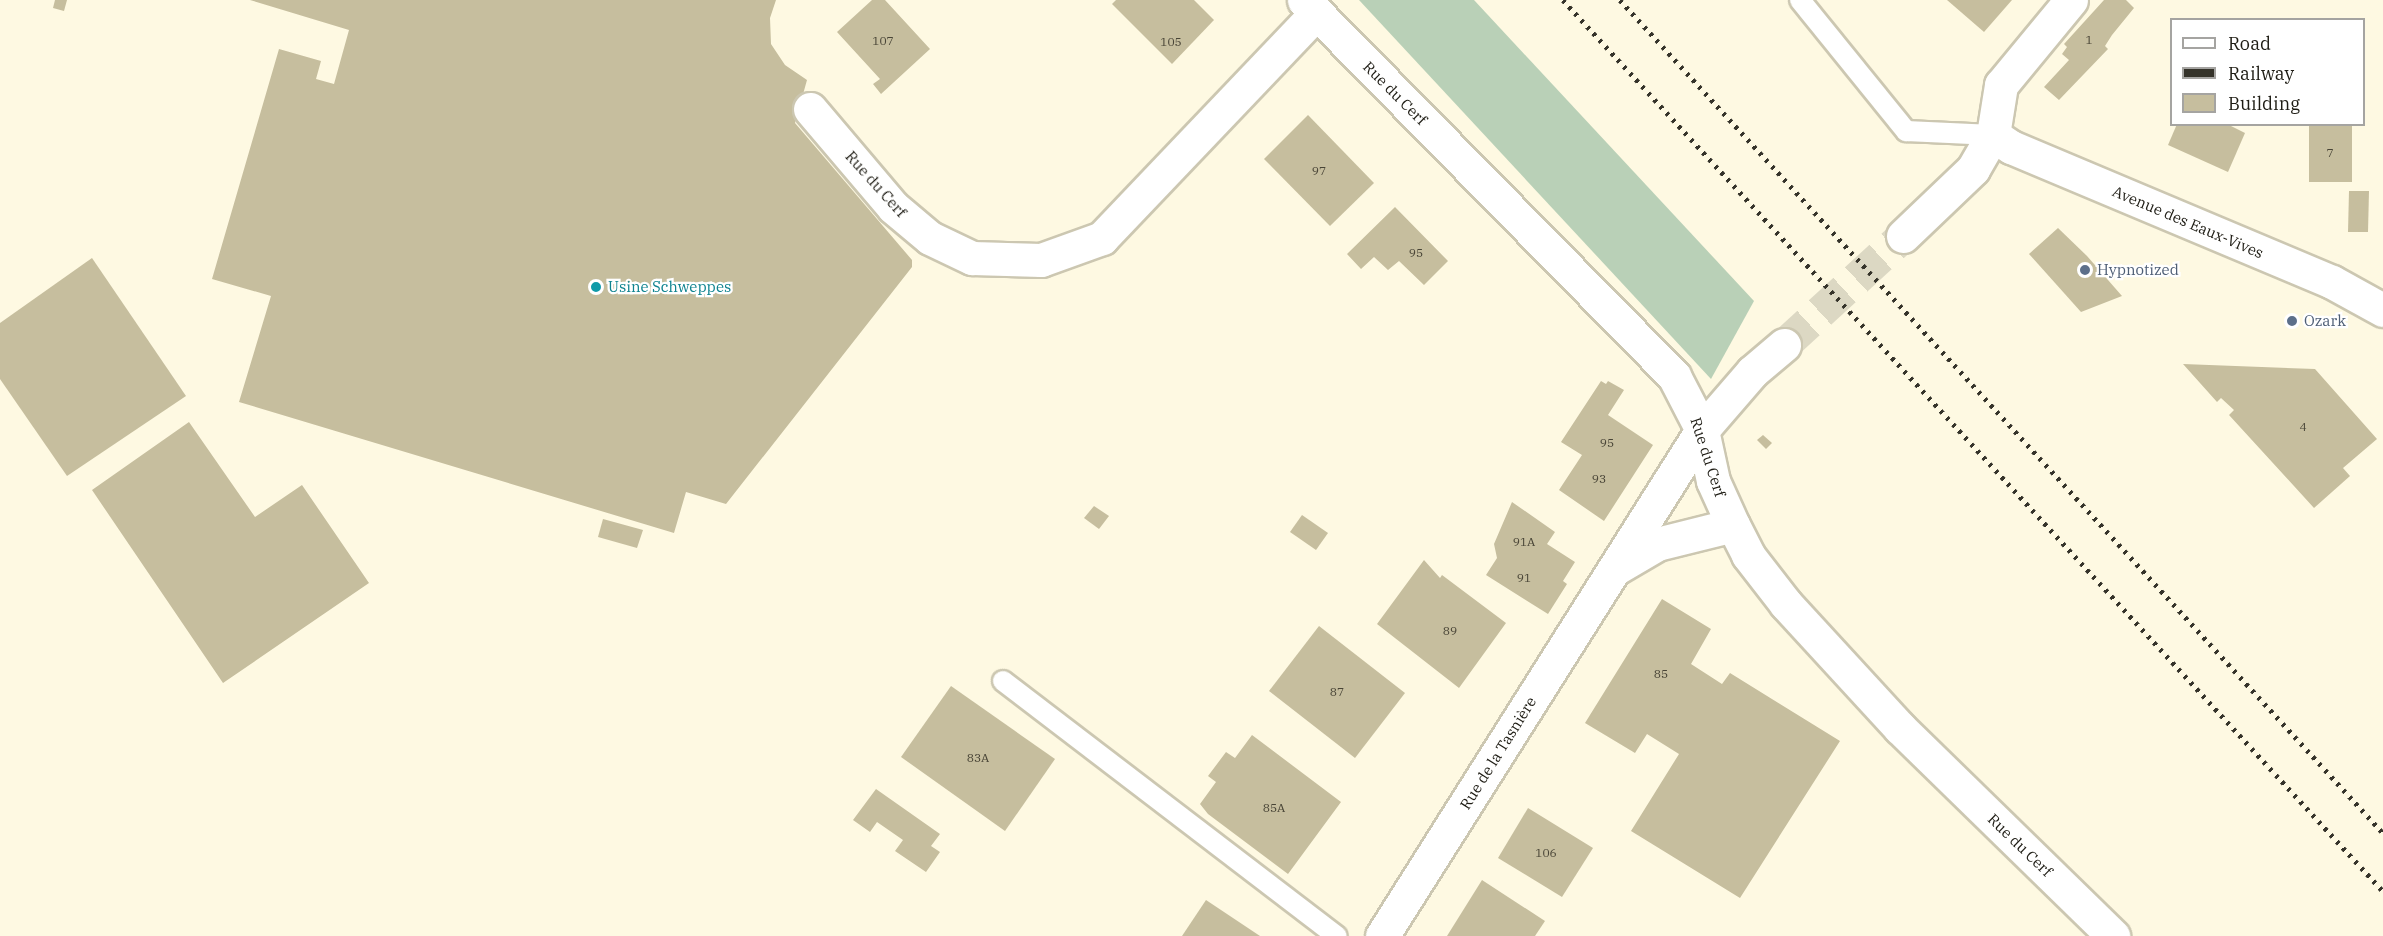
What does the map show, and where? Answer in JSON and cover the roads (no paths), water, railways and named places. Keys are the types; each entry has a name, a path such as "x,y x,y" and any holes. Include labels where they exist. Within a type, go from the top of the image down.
{"street":[{"path":"1903,236 1973,169 1993,135 2001,85 2071,0"},
{"name":"Rue du Cerf","path":"810,109 893,207 930,238 972,258 1041,260 1102,238 1310,6 1674,376 1702,429 1713,481 1733,525 1748,555 1786,604 1900,728 2113,936"},
{"name":"Avenue des Eaux-Vives","path":"1993,135 2011,147 2332,282 2383,310"},
{"name":"Rue de la Tasnière","path":"1382,936 1702,429 1752,372 1784,345"},
{"name":"Rue de la Tasnière","path":"1614,569 1657,544 1733,525"}],"lane":[{"path":"1800,0 1906,131 1993,135"},
{"path":"1004,681 1337,936"}],"tunnel":[{"path":"1784,345 1903,236"}],"railway":[{"path":"1563,0 2383,891"},
{"path":"1620,0 2383,833"}],"place":[{"name":"Hypnotized","path":"2085,270"},
{"name":"Usine Schweppes","path":"596,287"},
{"name":"Ozark","path":"2292,321"}]}
